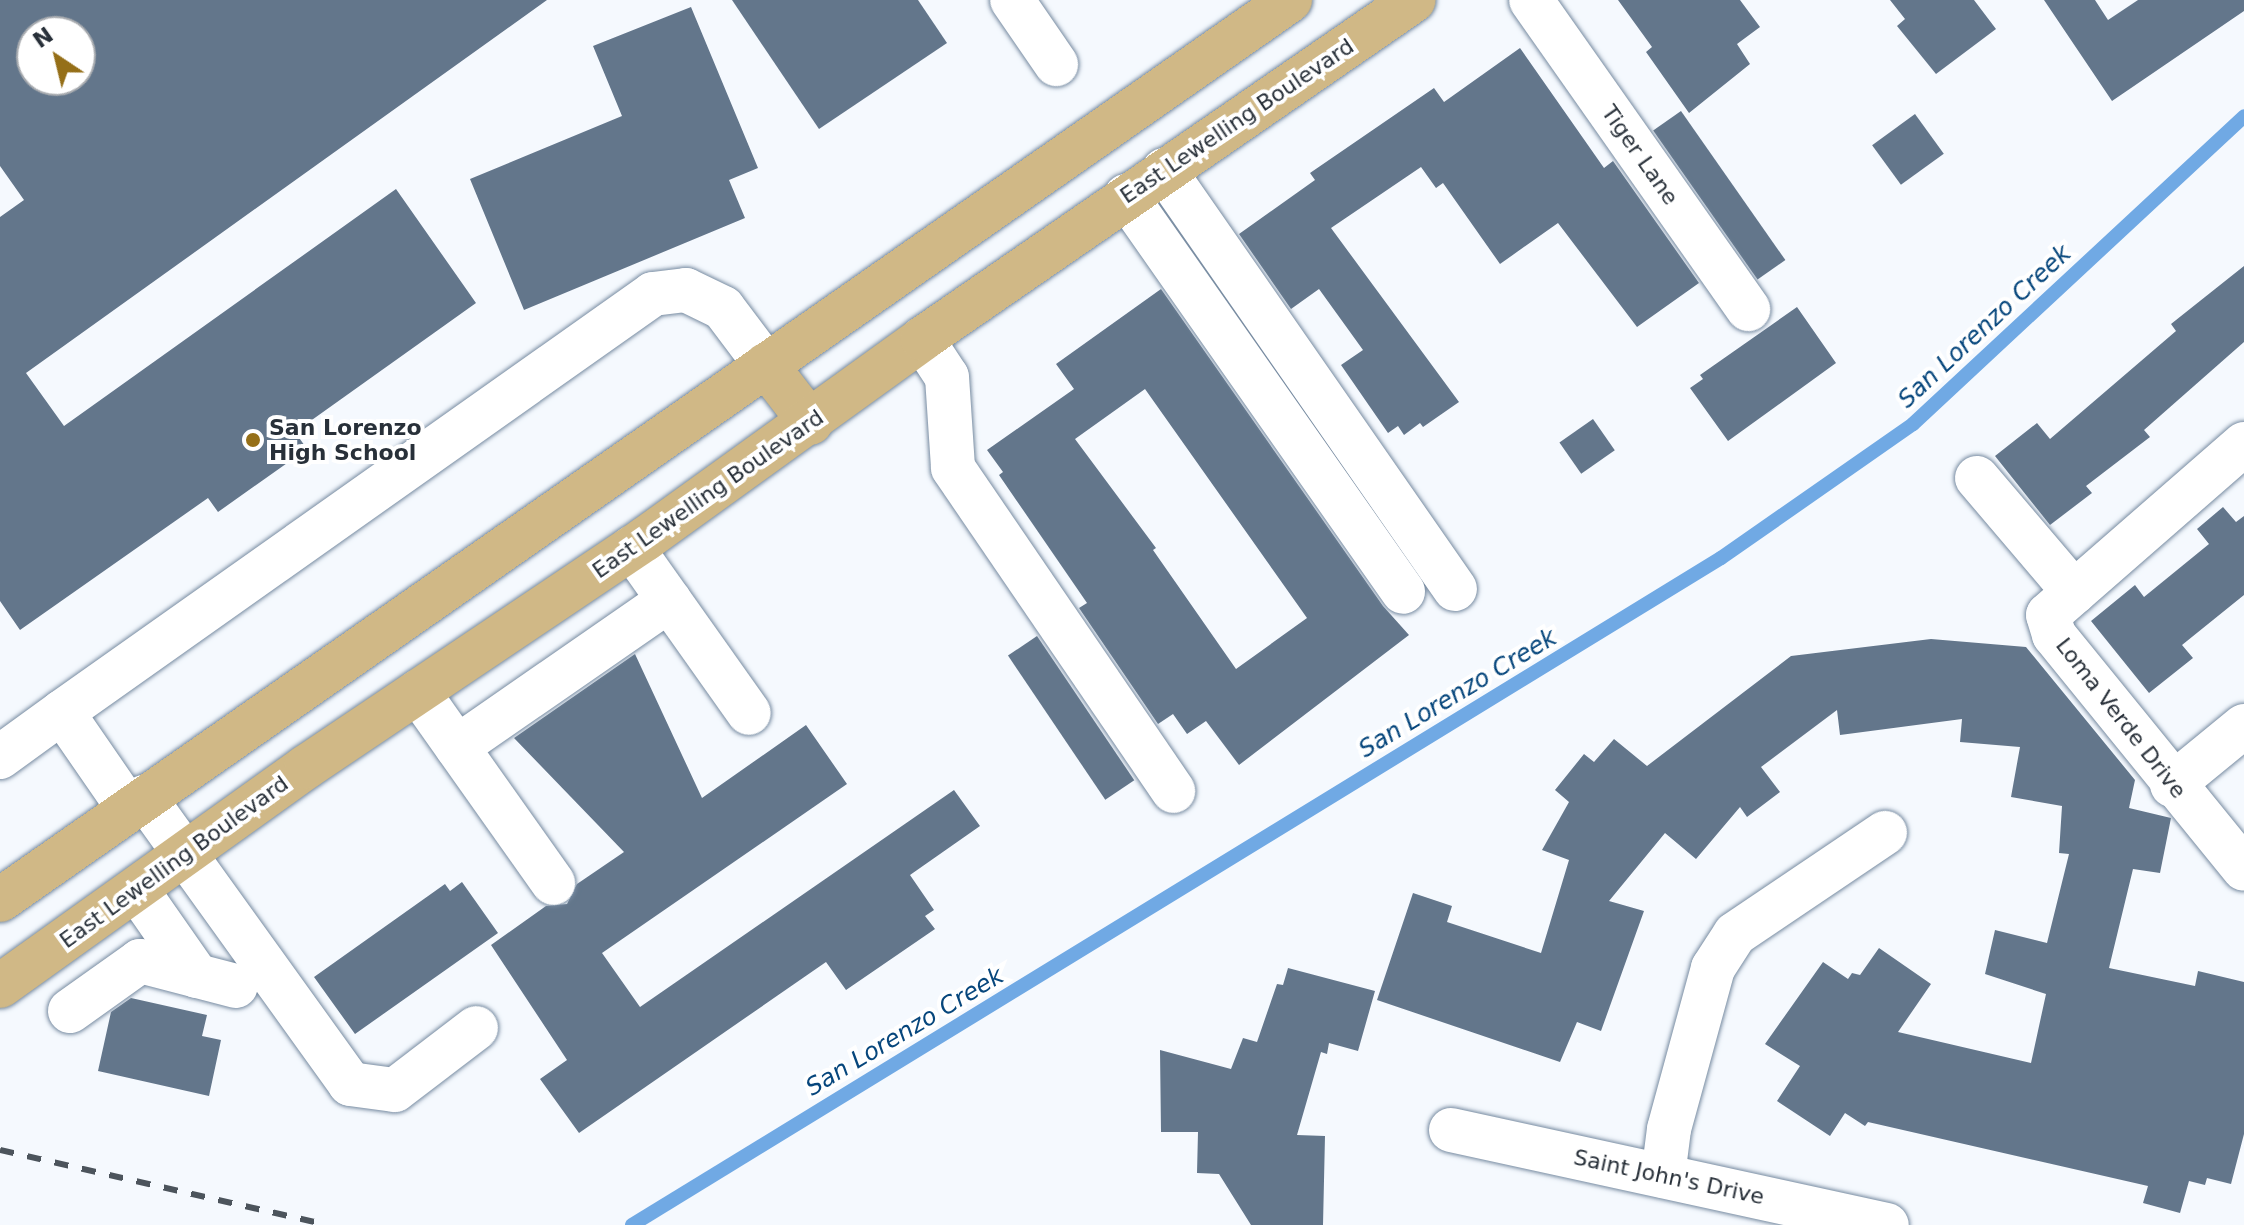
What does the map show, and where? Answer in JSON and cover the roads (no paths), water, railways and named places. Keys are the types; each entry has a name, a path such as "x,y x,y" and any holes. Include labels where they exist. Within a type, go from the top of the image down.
{"main road":[{"path":"0,900 1290,0"},
{"name":"East Lewelling Boulevard","path":"0,986 418,692 811,423 922,339 1126,196 1414,0"},
{"path":"766,365 811,423"}],"street":[{"path":"1012,0 1056,64"},
{"name":"Tiger Lane","path":"1531,0 1748,309"},
{"path":"1164,170 1455,589"},
{"path":"1126,196 1403,592"},
{"path":"0,757 653,294 686,290 723,308 766,365"},
{"path":"922,339 947,377 953,468 1173,791"},
{"name":"Loma Verde Drive","path":"2244,444 2048,615 2054,635 2172,785 2244,869"},
{"path":"1977,478 2074,592"},
{"path":"632,548 749,713"},
{"path":"457,747 669,600"},
{"path":"418,692 553,883"},
{"path":"62,712 137,803 188,854 350,1084 395,1090 476,1028"},
{"path":"2172,785 2244,726"},
{"path":"1663,1176 1669,1129 1713,968 1735,934 1885,833"},
{"path":"70,1011 140,961 217,981 137,890"},
{"name":"Saint John's Drive","path":"1451,1130 1887,1225"}],"waterway":[{"name":"San Lorenzo Creek","path":"632,1225 1721,558 1913,424 2244,116"}],"railway":[{"path":"0,1150 327,1225"}],"place":[{"name":"San Lorenzo High School","path":"253,440"}]}
